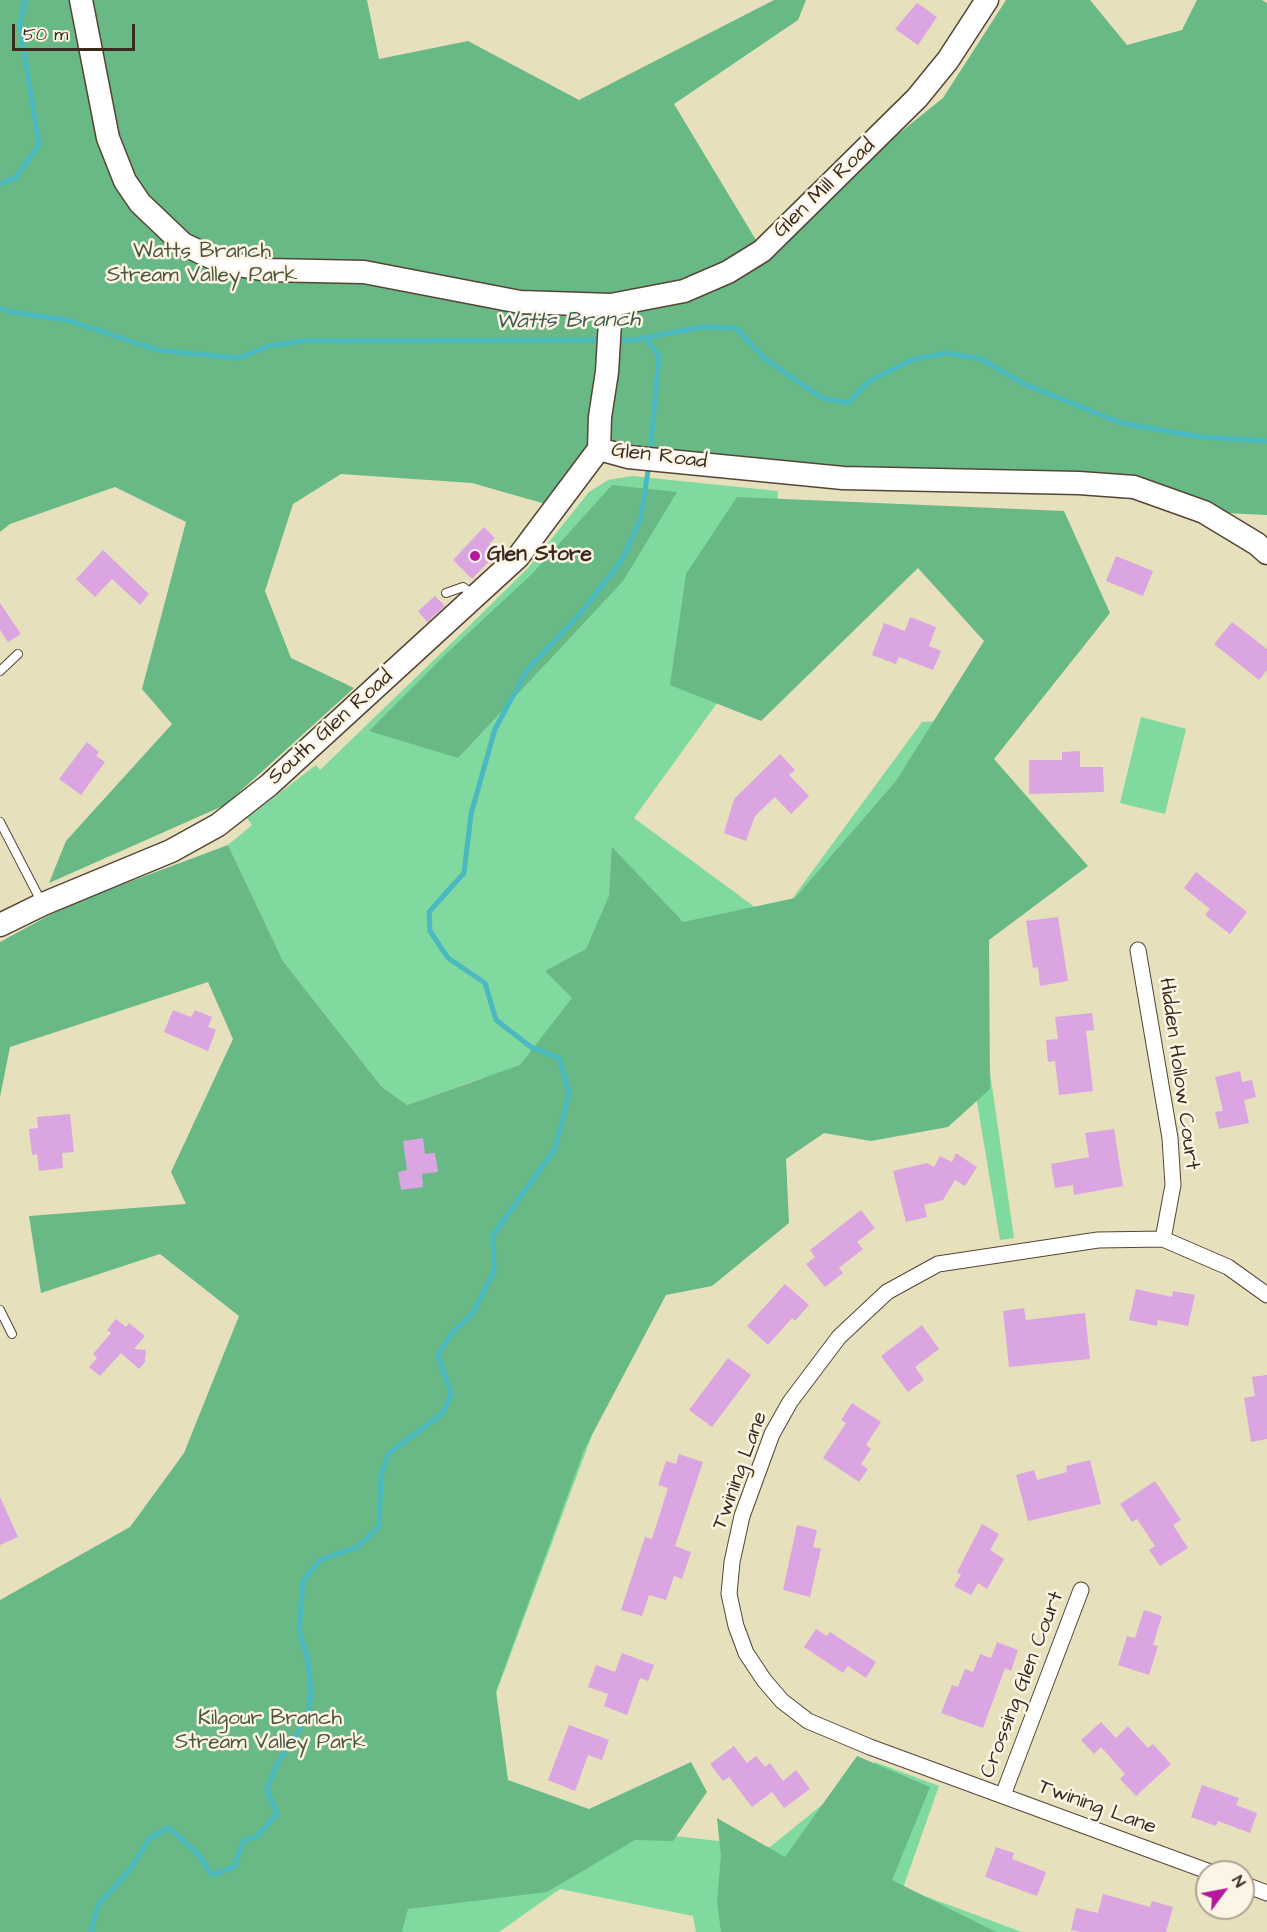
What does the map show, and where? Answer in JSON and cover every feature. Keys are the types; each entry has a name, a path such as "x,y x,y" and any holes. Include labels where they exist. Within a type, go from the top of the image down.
{"main road":[{"path":"81,0 108,138 125,181 140,202 183,244 221,262 267,270 364,272 520,302 610,315"},
{"name":"Glen Mill Road","path":"610,315 684,291 728,272 762,251 917,98 948,60 987,0"},
{"name":"Glen Road","path":"610,315 608,372 600,417 599,449 628,457 843,478 1079,483 1134,487 1204,512 1257,544 1267,553"},
{"name":"South Glen Road","path":"0,925 43,904 171,851 218,825 269,785 518,557 599,449"}],"street":[{"name":"Hidden Hollow Court","path":"1138,950 1170,1138 1173,1185 1163,1239"},
{"name":"Twining Lane","path":"1195,1866 808,1720 782,1701 746,1653 736,1626 729,1594 732,1563 742,1516 772,1434 790,1402 839,1337 887,1292 938,1263 1098,1240 1163,1239 1228,1267 1267,1294"},
{"name":"Crossing Glen Court","path":"1003,1795 1081,1590"}],"lane":[{"path":"446,593 463,587 475,596"},
{"path":"0,671 18,654"},
{"path":"0,822 43,904"},
{"path":"0,1310 12,1334"}],"green space":[{"name":"Watts Branch Stream Valley Park","path":"0,0 367,0 379,59 468,41 579,100 774,0 806,0 798,20 674,104 762,250 802,211 943,98 1006,0 1090,0 1127,45 1182,30 1197,0 1262,0 1267,3 1267,515 1204,512 1134,487 897,481 599,449 556,507 472,483 341,474 293,504 265,591 291,658 354,688 225,805 49,883 66,841 172,724 142,689 186,522 115,487 10,524 0,532"},
{"name":"Kilgour Branch Stream Valley Park","path":"632,476 778,491 764,638 634,818 775,922 922,722 939,721 1014,1238 1000,1240 976,1096 841,1122 713,1198 605,1400 465,1777 606,1828 770,1847 875,1762 939,1786 903,1888 1022,1932 696,1932 693,1916 560,1889 499,1932 0,1932 151,1572 482,1078 407,1105 381,1086 283,961 228,845 252,825 247,818 316,765 320,770 468,627 528,568 589,492 608,480"},
{"path":"612,485 677,492 623,581 458,758 369,731 444,656 532,574"},
{"name":"Kilgour Branch Stream Valley Park","path":"737,497 1064,511 1110,613 994,759 1088,866 989,940 990,1089 948,1127 871,1141 824,1133 786,1159 789,1223 712,1286 666,1295 584,1450 496,1691 508,1780 589,1809 691,1762 707,1792 673,1841 635,1840 547,1892 408,1909 402,1932 0,1932 0,1600 130,1527 184,1453 239,1316 160,1254 41,1293 29,1216 186,1204 171,1172 233,1039 208,982 10,1047 0,1097 0,942 70,904 228,845 283,961 381,1086 407,1105 520,1065 572,998 545,971 586,949 609,896 612,847 683,922 795,898 896,781 984,641 918,568 761,721 670,685 686,574"},
{"path":"1141,717 1186,729 1165,814 1120,803"},
{"path":"857,1756 930,1787 892,1880 996,1932 721,1932 717,1901 721,1856 717,1818 785,1857"}],"building":[{"path":"917,3 937,17 918,45 895,29"},
{"name":"Glen Store","path":"484,527 495,538 489,544 498,552 472,579 453,560"},
{"path":"103,550 149,594 140,605 112,579 95,597 76,579"},
{"path":"1116,556 1153,571 1143,596 1106,581"},
{"path":"435,596 445,606 427,622 418,611"},
{"path":"0,603 21,634 8,642 0,630"},
{"path":"910,617 936,627 929,646 941,651 933,670 899,657 896,664 872,655 884,623 905,631"},
{"path":"1232,622 1267,649 1267,670 1259,680 1214,644"},
{"path":"87,742 99,752 96,756 105,762 81,795 59,779"},
{"path":"1080,751 1080,767 1103,767 1104,792 1029,794 1029,760 1062,760 1062,752"},
{"path":"780,754 795,770 789,775 809,796 791,814 775,797 755,816 746,841 724,833 734,799"},
{"path":"1196,872 1247,912 1230,934 1205,915 1210,909 1184,888"},
{"path":"1058,917 1068,981 1040,986 1038,967 1033,968 1026,921"},
{"path":"173,1010 191,1017 195,1010 212,1017 208,1027 216,1030 208,1051 164,1032"},
{"path":"1092,1013 1094,1030 1086,1031 1093,1091 1059,1095 1055,1061 1048,1062 1046,1040 1058,1039 1055,1017"},
{"path":"1240,1071 1242,1082 1252,1080 1256,1097 1244,1100 1249,1123 1219,1129 1215,1112 1223,1111 1215,1077"},
{"path":"70,1114 74,1152 62,1153 63,1168 39,1171 37,1154 32,1155 29,1129 38,1128 37,1117"},
{"path":"1114,1129 1123,1186 1074,1195 1073,1185 1055,1188 1051,1164 1089,1157 1085,1133"},
{"path":"423,1138 425,1154 435,1153 438,1172 422,1174 423,1187 401,1190 398,1172 407,1170 403,1141"},
{"path":"956,1153 977,1167 965,1186 955,1180 943,1200 924,1205 927,1217 906,1222 893,1171 927,1163 934,1167 940,1156 952,1162"},
{"path":"861,1210 875,1228 857,1242 863,1249 839,1268 843,1273 825,1287 806,1264 815,1257 810,1250"},
{"path":"785,1284 809,1305 795,1321 792,1318 768,1345 747,1326"},
{"path":"1136,1289 1172,1297 1173,1291 1195,1295 1188,1326 1158,1320 1157,1326 1129,1320"},
{"path":"1024,1308 1026,1320 1085,1313 1090,1359 1009,1367 1003,1311"},
{"path":"116,1319 126,1327 129,1323 145,1336 134,1349 146,1350 145,1362 139,1369 121,1353 100,1376 89,1367 97,1358 93,1354 111,1333 107,1330"},
{"path":"922,1325 939,1349 915,1367 924,1380 908,1392 881,1356"},
{"path":"728,1358 751,1375 712,1427 689,1410"},
{"path":"1267,1375 1267,1439 1251,1442 1244,1398 1255,1396 1252,1377"},
{"path":"852,1403 881,1422 866,1445 871,1449 861,1464 868,1469 859,1482 823,1458 846,1423 841,1420"},
{"path":"679,1454 703,1462 675,1546 691,1552 682,1579 674,1576 666,1600 649,1595 642,1616 621,1610 645,1537 652,1539 668,1488 658,1485 666,1461 676,1464"},
{"path":"1090,1460 1101,1504 1028,1521 1016,1475 1034,1470 1037,1480 1067,1472 1066,1466"},
{"path":"1155,1481 1181,1520 1173,1525 1188,1548 1160,1566 1149,1550 1155,1546 1137,1519 1132,1522 1120,1504"},
{"path":"0,1497 18,1537 0,1545"},
{"path":"982,1524 999,1534 990,1550 1004,1559 987,1589 978,1583 971,1595 954,1586 961,1575 957,1572"},
{"path":"797,1525 817,1530 813,1547 821,1549 810,1597 783,1590"},
{"path":"1144,1610 1162,1616 1153,1645 1158,1646 1149,1675 1118,1665 1127,1636 1135,1638"},
{"path":"816,1629 827,1636 830,1632 876,1662 866,1678 848,1666 843,1673 804,1647"},
{"path":"997,1642 1018,1650 1011,1671 1005,1668 983,1728 941,1713 952,1685 958,1687 965,1669 973,1672 980,1654 991,1658"},
{"path":"622,1653 654,1665 648,1681 640,1678 627,1715 604,1706 608,1694 588,1687 596,1665 615,1672"},
{"path":"1101,1722 1116,1738 1128,1726 1148,1748 1153,1744 1171,1764 1136,1796 1120,1779 1125,1774 1101,1747 1094,1754 1081,1740"},
{"path":"569,1725 609,1740 602,1760 588,1755 575,1791 548,1780"},
{"path":"734,1746 747,1763 756,1756 765,1767 770,1763 783,1781 796,1770 810,1789 784,1808 772,1792 752,1807 729,1777 723,1781 710,1764"},
{"path":"1202,1785 1239,1798 1236,1805 1257,1813 1250,1833 1218,1821 1216,1826 1191,1817"},
{"path":"996,1847 1014,1853 1012,1859 1046,1872 1037,1896 985,1877"},
{"path":"1103,1894 1150,1907 1152,1901 1173,1907 1166,1932 1080,1932 1071,1930 1076,1908 1098,1913"}],"waterway":[{"name":"Watts Branch","path":"0,184 16,177 39,145 20,26 25,0"},
{"name":"Watts Branch","path":"0,308 10,312 67,320 157,350 238,358 269,346 303,341 604,340"},
{"name":"Watts Branch","path":"613,340 634,340 702,327 736,328 765,359 822,398 848,403 868,382 911,360 946,353 981,359 1024,384 1121,423 1201,437 1267,441"},
{"path":"645,337 659,356 651,444"},
{"path":"93,1932 91,1930 98,1905 131,1868 150,1838 169,1828 198,1854 212,1875 234,1867 243,1841 257,1836 277,1814 267,1789 276,1766 308,1716 311,1693 308,1661 299,1631 303,1581 320,1560 357,1547 379,1527 381,1476 388,1454 443,1413 451,1394 438,1355 452,1333 473,1313 494,1271 493,1235 555,1149 569,1093 559,1058 531,1047 496,1020 485,983 448,958 430,931 429,912 464,873 471,814 495,729 527,670 580,614 622,560 641,518 648,471"}],"place":[{"name":"Glen Store","path":"475,556"}]}
